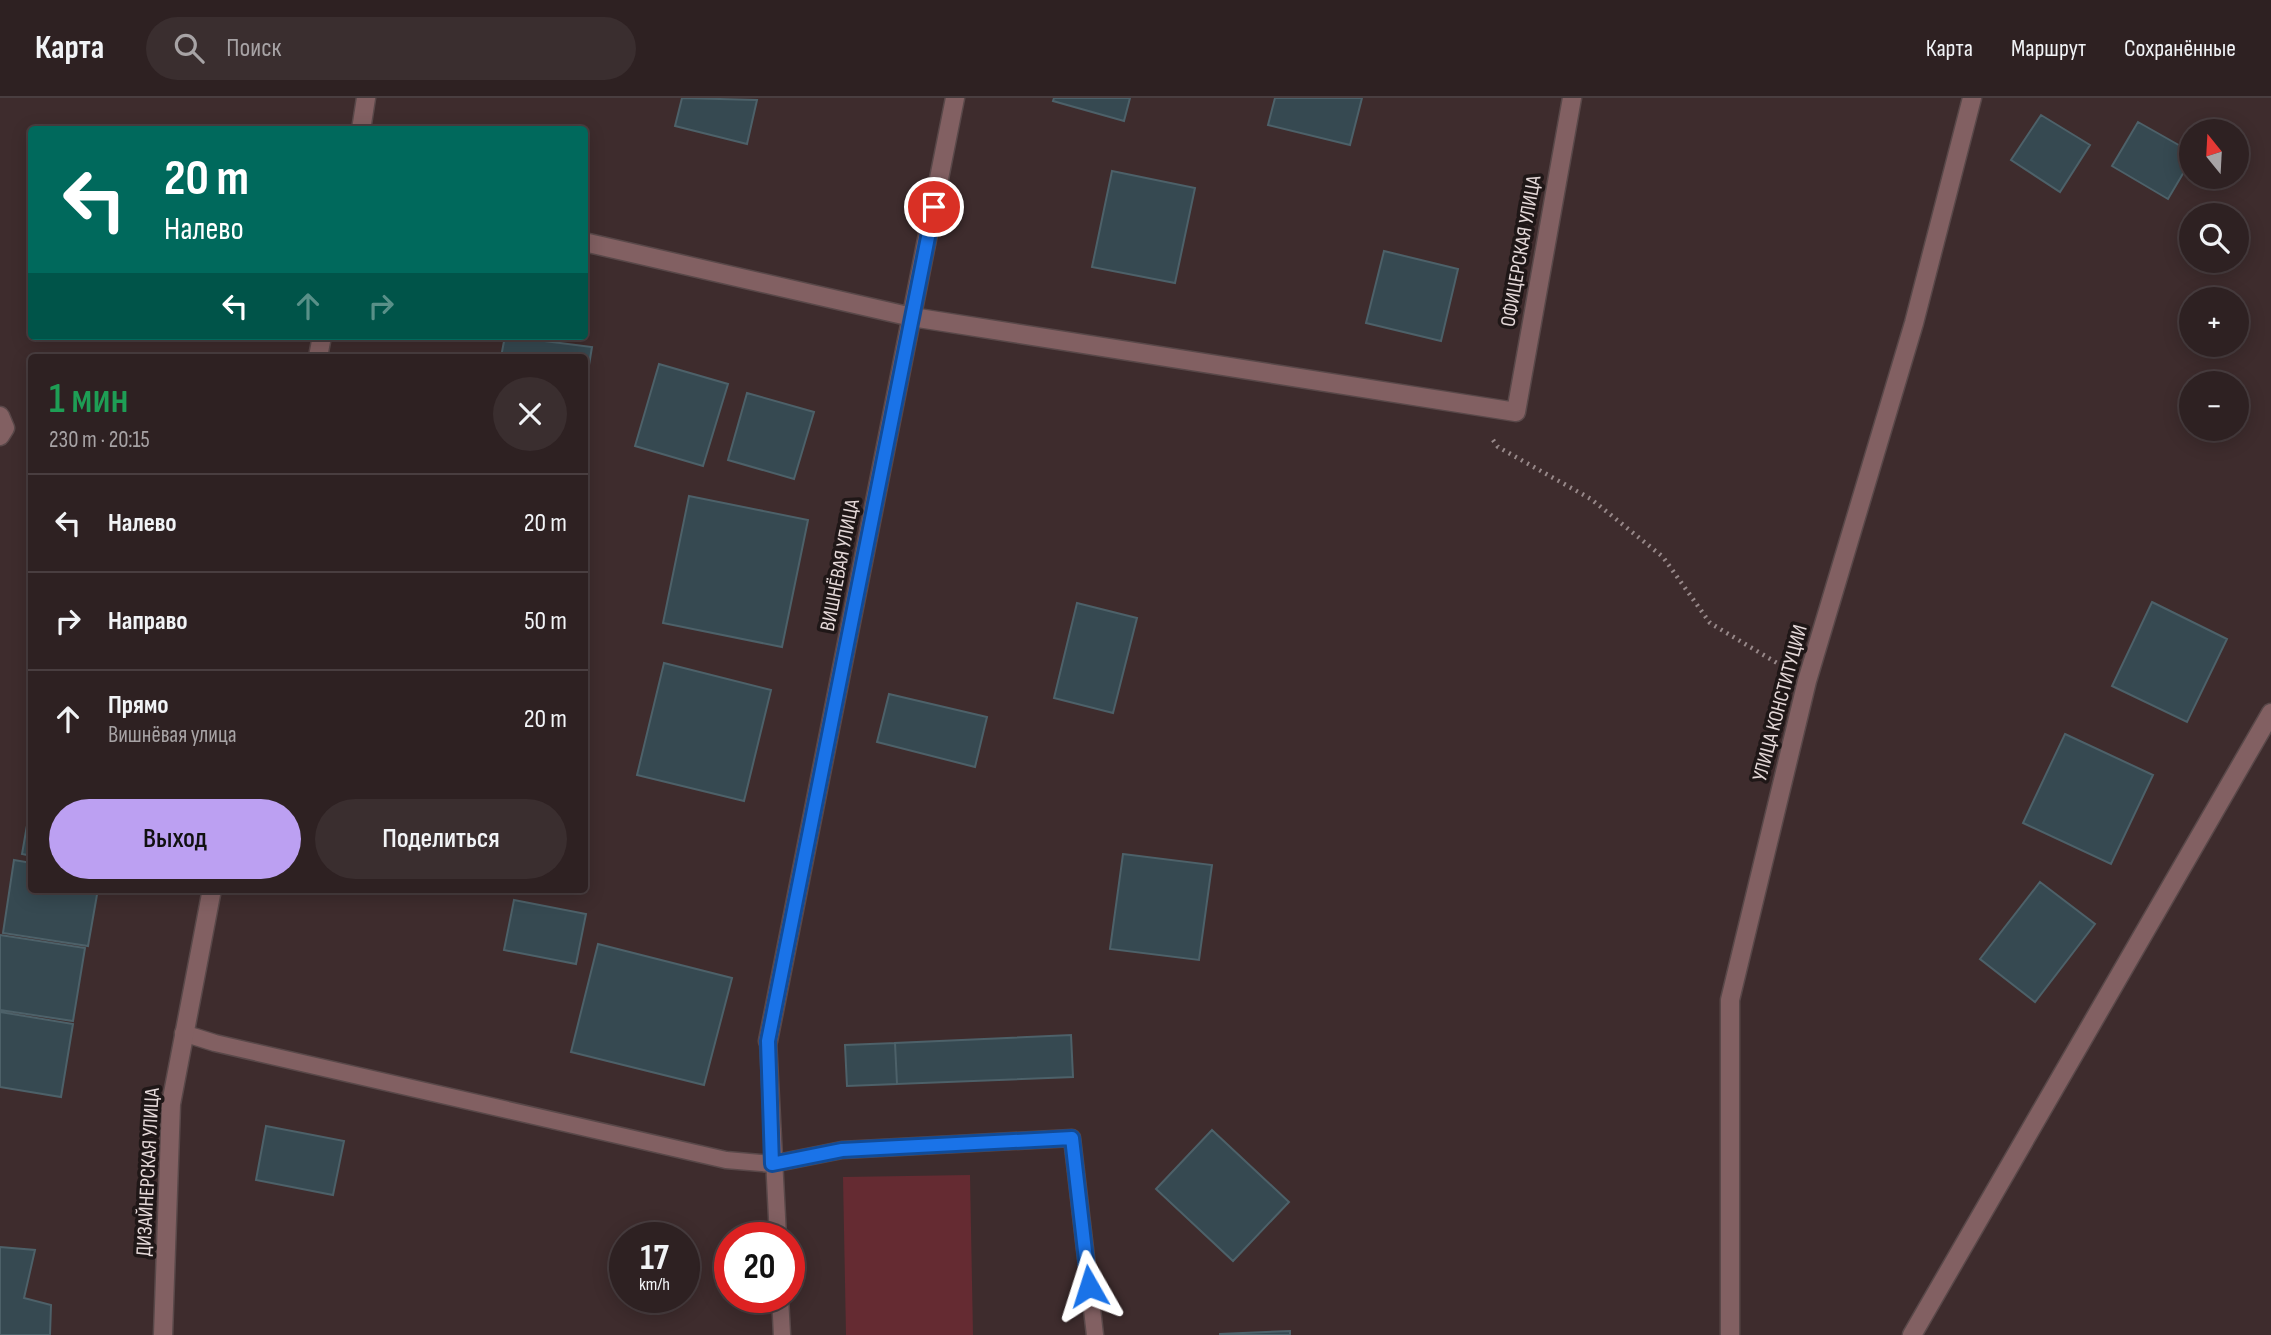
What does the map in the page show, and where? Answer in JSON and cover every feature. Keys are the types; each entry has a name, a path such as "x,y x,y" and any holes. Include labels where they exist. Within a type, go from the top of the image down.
{"street":[{"path":"362,126 366,98"},
{"name":"ВИШНЁВАЯ УЛИЦА","path":"768,1041 955,98"},
{"name":"ОФИЦЕРСКАЯ УЛИЦА","path":"1469,405 1516,412 1572,98"},
{"name":"УЛИЦА КОНСТИТУЦИИ","path":"1730,1335 1730,1000 1807,681 1914,323 1972,98"},
{"path":"588,243 912,317 1469,405"},
{"path":"0,416 5,428 0,436"},
{"path":"1912,1335 2271,713"},
{"name":"ДИЗАЙНЕРСКАЯ УЛИЦА","path":"163,1335 171,1104 211,893"}],"lane":[{"path":"183,1033 215,1043 726,1160 772,1164 842,1150 1072,1138 1095,1335"},
{"path":"768,1041 777,1222"},
{"path":"781,1313 782,1335"}],"path":[{"path":"1469,405 1498,447 1591,499 1663,557 1710,623 1807,681"}],"shaded area":[{"path":"970,1175 973,1335 846,1335 843,1177"}],"building":[{"path":"682,98 757,100 747,144 675,126"},
{"path":"1054,98 1130,98 1124,121 1053,101"},
{"path":"1275,98 1362,98 1350,145 1268,125"},
{"path":"2041,115 2090,145 2060,192 2011,160"},
{"path":"2138,122 2179,145 2179,180 2168,199 2112,166"},
{"path":"1112,171 1195,188 1175,283 1092,267"},
{"path":"1384,251 1458,269 1441,341 1366,323"},
{"path":"504,340 537,340 592,347 588,371 588,354 502,354"},
{"path":"659,364 728,384 703,466 635,446"},
{"path":"747,393 814,412 794,479 728,460"},
{"path":"689,496 808,520 782,647 663,623"},
{"path":"2152,602 2227,639 2187,722 2112,686"},
{"path":"1077,603 1137,618 1113,713 1054,698"},
{"path":"664,663 771,690 744,801 637,775"},
{"path":"889,694 987,717 975,767 877,742"},
{"path":"2065,734 2153,775 2111,864 2023,823"},
{"path":"28,820 28,855 22,854"},
{"path":"1123,854 1212,865 1199,960 1110,949"},
{"path":"14,860 28,862 28,893 97,893 88,946 3,933"},
{"path":"2040,882 2095,924 2035,1002 1980,959"},
{"path":"514,900 586,914 576,964 504,950"},
{"path":"0,935 85,948 73,1021 0,1010"},
{"path":"598,944 732,978 704,1085 571,1052"},
{"path":"0,1012 73,1024 61,1097 0,1087"},
{"path":"1071,1035 1073,1077 897,1084 895,1043"},
{"path":"895,1043 897,1084 847,1086 845,1045"},
{"path":"266,1126 344,1141 333,1195 256,1180"},
{"path":"1212,1130 1289,1202 1233,1261 1156,1189"},
{"path":"0,1247 35,1250 24,1298 51,1305 50,1335 0,1335"},
{"path":"1290,1331 1290,1335 1220,1335 1220,1334"}],"route":[{"path":"934,207 768,1041 772,1164 842,1150 1072,1138 1089,1286"}]}
